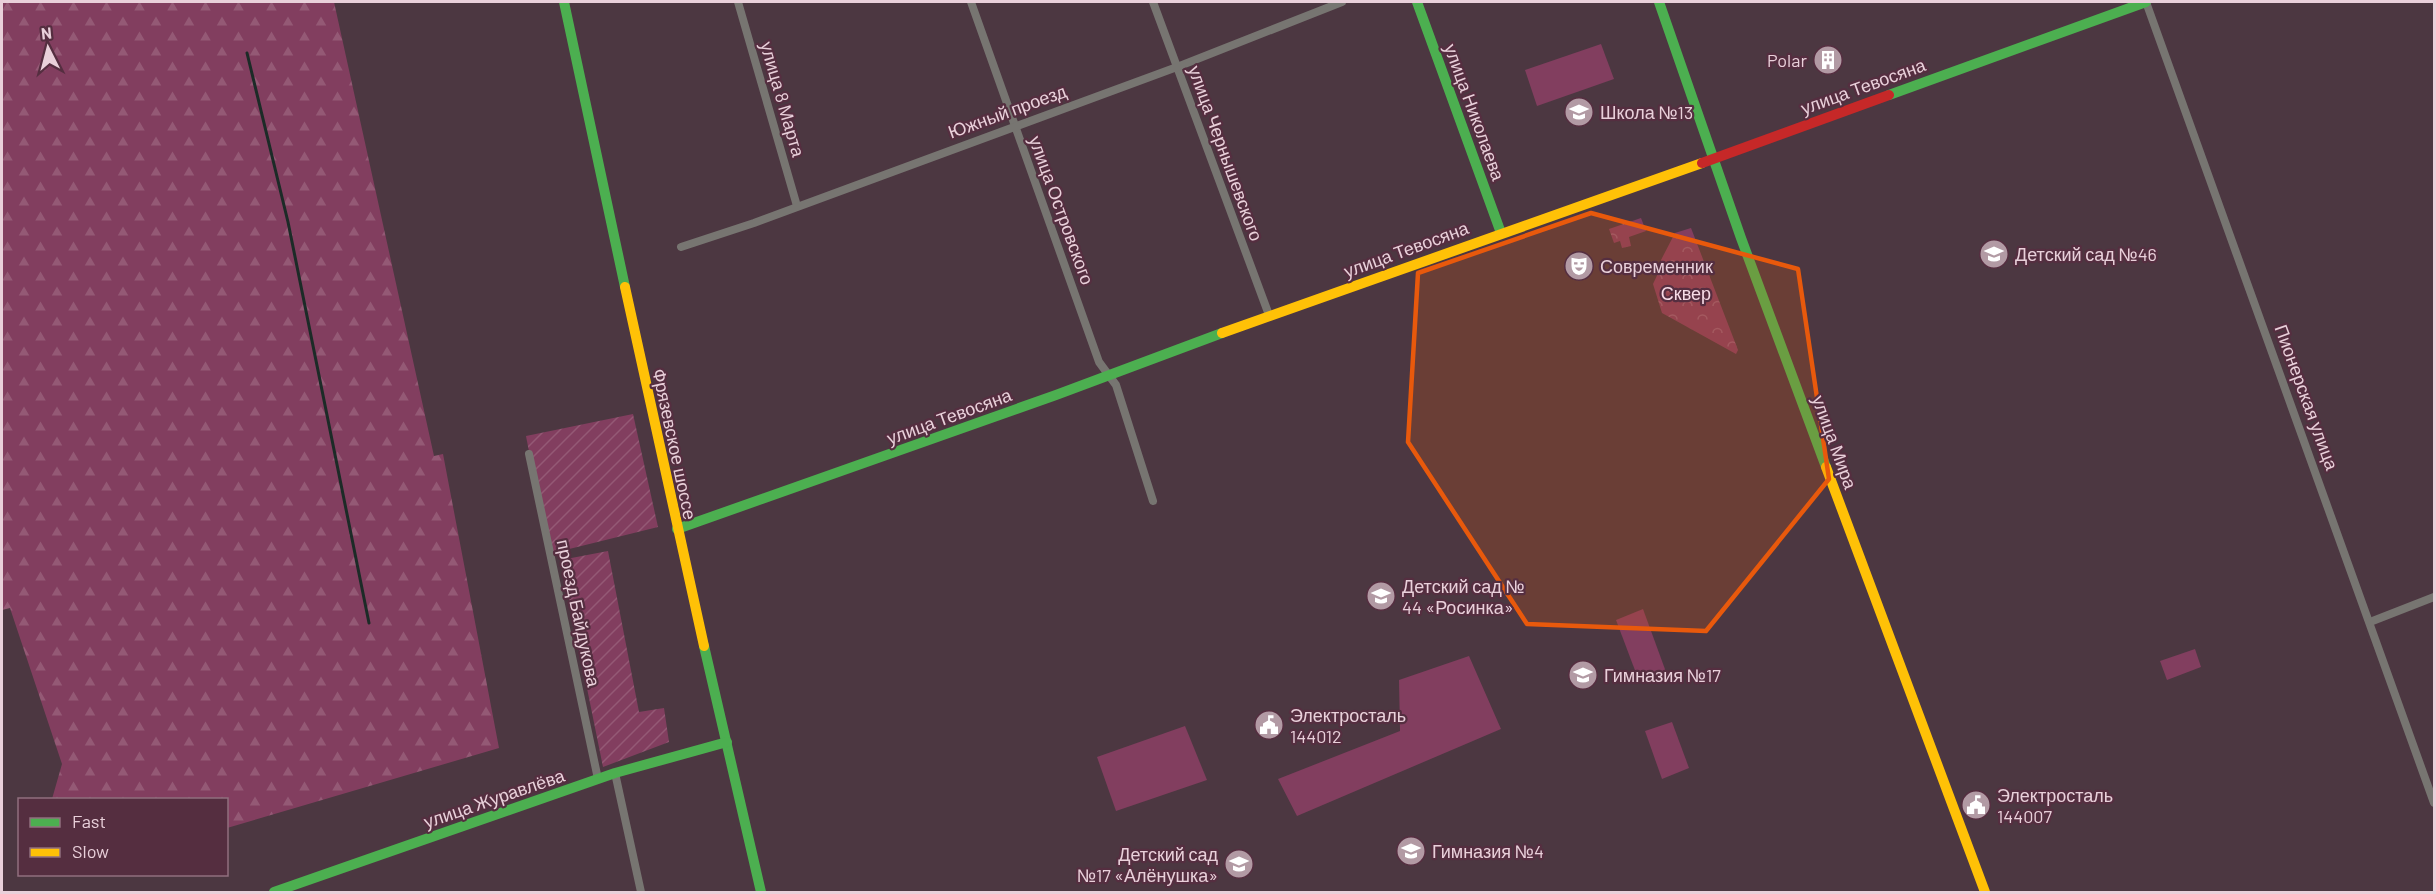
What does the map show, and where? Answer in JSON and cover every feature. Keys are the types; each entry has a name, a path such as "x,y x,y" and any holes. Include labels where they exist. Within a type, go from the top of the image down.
{"main road":[{"name":"Фрязевское шоссе","path":"564,2 677,529 761,892"},
{"name":"улица Николаева","path":"1417,2 1501,233"},
{"name":"улица Мира","path":"1659,2 1745,249 1985,892"},
{"name":"улица Тевосяна","path":"677,529 1110,376 1269,315 1713,159 2146,2"},
{"name":"улица Журавлёва","path":"274,892 615,773 727,742"}],"street":[{"name":"улица 8 Марта","path":"738,2 797,206"},
{"name":"улица Островского","path":"971,2 1099,362 1110,376"},
{"name":"улица Чернышевского","path":"1153,2 1269,315"},
{"name":"Южный проезд","path":"681,247 1176,66 1342,2"},
{"name":"Пионерская улица","path":"2146,2 2434,803"},
{"path":"1110,376 1116,385 1127,416 1153,501"},
{"name":"проезд Байдукова","path":"529,454 598,779"},
{"path":"2370,622 2434,597"},
{"path":"615,773 641,892"}],"highlighted area":[{"path":"1591,213 1798,269 1829,479 1706,631 1527,624 1408,442 1418,273"}],"green space":[{"path":"2,2 334,2 434,456 443,454 499,748 228,828 228,798 52,798 62,764 10,608 2,610"},
{"path":"1601,44 1614,79 1537,106 1525,70"},
{"path":"1641,218 1646,231 1629,237 1631,246 1622,248 1620,241 1614,243 1609,229"},
{"name":"Сквер","path":"1691,228 1738,350 1736,354 1662,313 1653,284 1661,267 1661,260 1675,233"},
{"path":"633,414 658,527 549,554 526,436"},
{"path":"608,551 639,712 664,708 669,742 603,767 561,560"},
{"path":"1643,609 1666,672 1639,681 1616,620"},
{"path":"2195,649 2201,667 2167,680 2160,661"},
{"path":"1469,656 1501,729 1297,816 1278,779 1400,731 1399,680"},
{"path":"1672,722 1689,768 1662,779 1645,731"},
{"path":"1185,726 1207,780 1116,811 1097,757"}],"waterway":[{"path":"247,53 288,222 369,623"}],"traffic: fast":[{"path":"564,2 625,287"},
{"path":"1417,2 1501,233"},
{"path":"1659,2 1741,238 1826,467"},
{"path":"1889,95 2146,2"},
{"path":"677,529 1056,395 1222,333"},
{"path":"704,646 761,892"},
{"path":"274,892 615,773 727,742"}],"traffic: slow":[{"path":"1222,333 1702,163"},
{"path":"625,287 704,646"},
{"path":"1826,467 1985,892"}],"traffic: jam":[{"path":"1702,163 1889,95"}],"place":[{"name":"Polar","path":"1828,60"},
{"name":"Школа №13","path":"1579,112"},
{"name":"Детский сад №46","path":"1994,254"},
{"name":"Современник","path":"1579,266"},
{"name":"Детский сад № 44 «Росинка»","path":"1381,596"},
{"name":"Гимназия №17","path":"1583,675"},
{"name":"Электросталь 144012","path":"1269,725"},
{"name":"Электросталь 144007","path":"1976,805"},
{"name":"Гимназия №4","path":"1411,851"},
{"name":"Детский сад №17 «Алёнушка»","path":"1239,864"}]}
